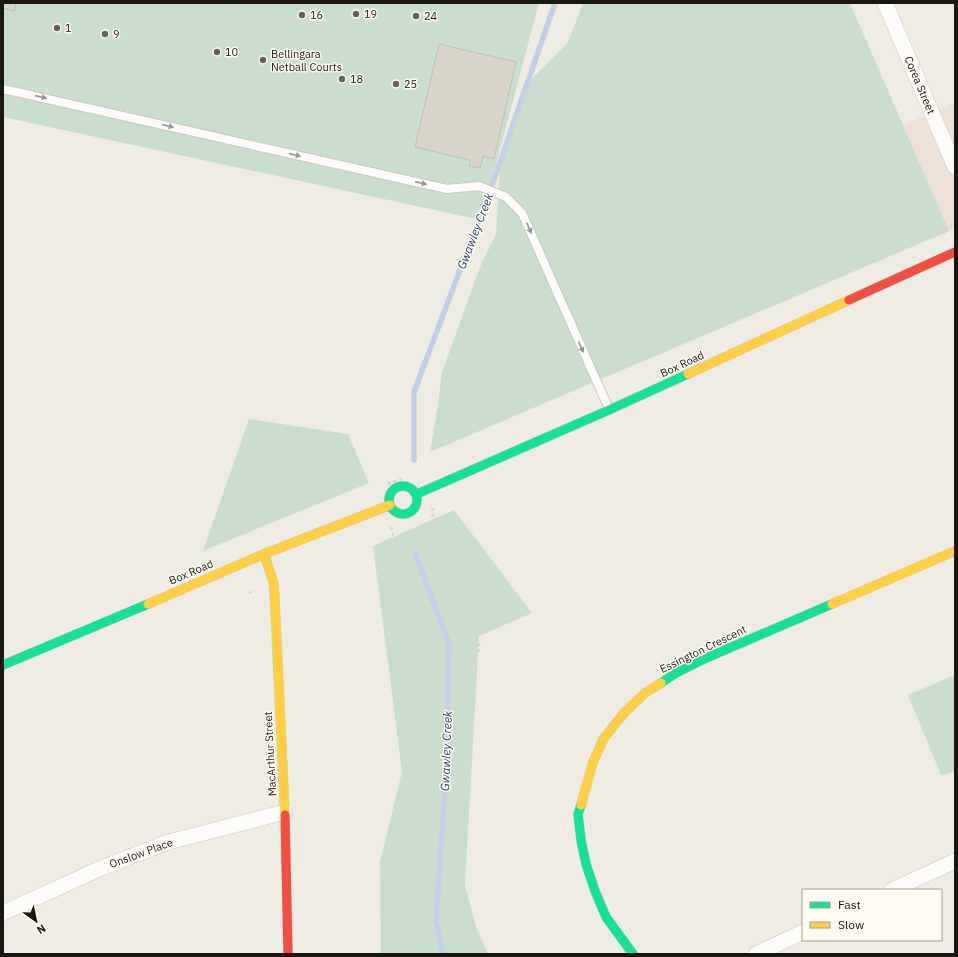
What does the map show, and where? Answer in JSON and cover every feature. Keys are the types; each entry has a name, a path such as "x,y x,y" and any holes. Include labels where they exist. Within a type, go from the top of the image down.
{"street":[{"name":"Corea Street","path":"885,3 955,167"},
{"name":"Box Road","path":"417,494 609,410 955,252"},
{"path":"397,487 409,487 417,494 417,506 409,514 398,514 388,506 390,495 397,487"},
{"name":"Box Road","path":"3,665 264,554 388,506"},
{"name":"Essington Crescent","path":"633,954 606,917 586,864 581,840 578,814 593,762 604,738 624,713 645,693 676,673 704,659 955,551"},
{"name":"MacArthur Street","path":"264,554 274,584 285,812 288,954"},
{"name":"Onslow Place","path":"3,913 99,869 168,842 285,812"},
{"path":"894,889 955,860"},
{"path":"756,954 802,932"}],"lane":[{"path":"3,89 447,189 479,186 506,197 522,213 609,410"}],"path":[{"path":"12,91 30,3"},
{"path":"169,126 195,3"},
{"path":"207,3 382,41"},
{"path":"233,141 263,3"},
{"path":"295,155 327,3"},
{"path":"355,168 390,3"},
{"path":"451,33 457,3"},
{"path":"383,34 434,44"},
{"path":"943,230 955,224"},
{"path":"388,506 397,549 406,630 430,747 400,865 404,954"},
{"path":"432,511 434,526 480,648 454,698 458,759 460,901 468,954"}],"shaded area":[{"path":"955,102 955,229 949,231 903,125"}],"green space":[{"name":"Bellingara Netball Courts","path":"3,3 539,3 481,220 3,117"},
{"path":"583,3 850,3 949,231 430,452 442,372 480,267 496,234 501,158 522,89 568,42"},
{"path":"249,419 348,434 369,483 203,551"},
{"path":"454,510 532,613 479,636 465,885 476,927 488,954 381,954 380,862 402,772 373,546"},
{"path":"955,675 955,772 941,775 908,695"}],"building":[{"path":"3,3 16,3 15,11 3,8"},
{"path":"439,44 516,62 494,159 483,156 480,168 469,166 470,160 415,147"}],"waterway":[{"name":"Gwawley Creek","path":"414,460 414,392 495,177 555,3"},
{"name":"Gwawley Creek","path":"415,553 449,643 446,772 436,921 443,954"}],"traffic: fast":[{"path":"417,494 688,374"},
{"path":"403,486 409,487 413,490 416,494 417,500 416,506 413,510 409,513 403,514 397,513 393,510 390,506 389,500 390,494 393,490 397,487 403,486"},
{"path":"3,665 148,604"},
{"path":"661,683 676,673 704,659 832,604"},
{"path":"581,805 578,814 581,840 586,864 595,891 606,917 633,954"}],"traffic: slow":[{"path":"688,374 849,300"},
{"path":"148,604 264,554 390,505"},
{"path":"832,604 955,551"},
{"path":"264,554 274,584 285,815"},
{"path":"581,805 593,762 604,738 624,713 645,693 661,683"}],"traffic: jam":[{"path":"849,300 955,252"},
{"path":"285,815 288,954"}],"place":[{"name":"19","path":"356,14"},
{"name":"16","path":"302,15"},
{"name":"24","path":"416,16"},
{"name":"1","path":"57,28"},
{"name":"9","path":"105,34"},
{"name":"10","path":"217,52"},
{"name":"Bellingara Netball Courts","path":"263,60"},
{"name":"18","path":"342,79"},
{"name":"25","path":"396,84"}]}
